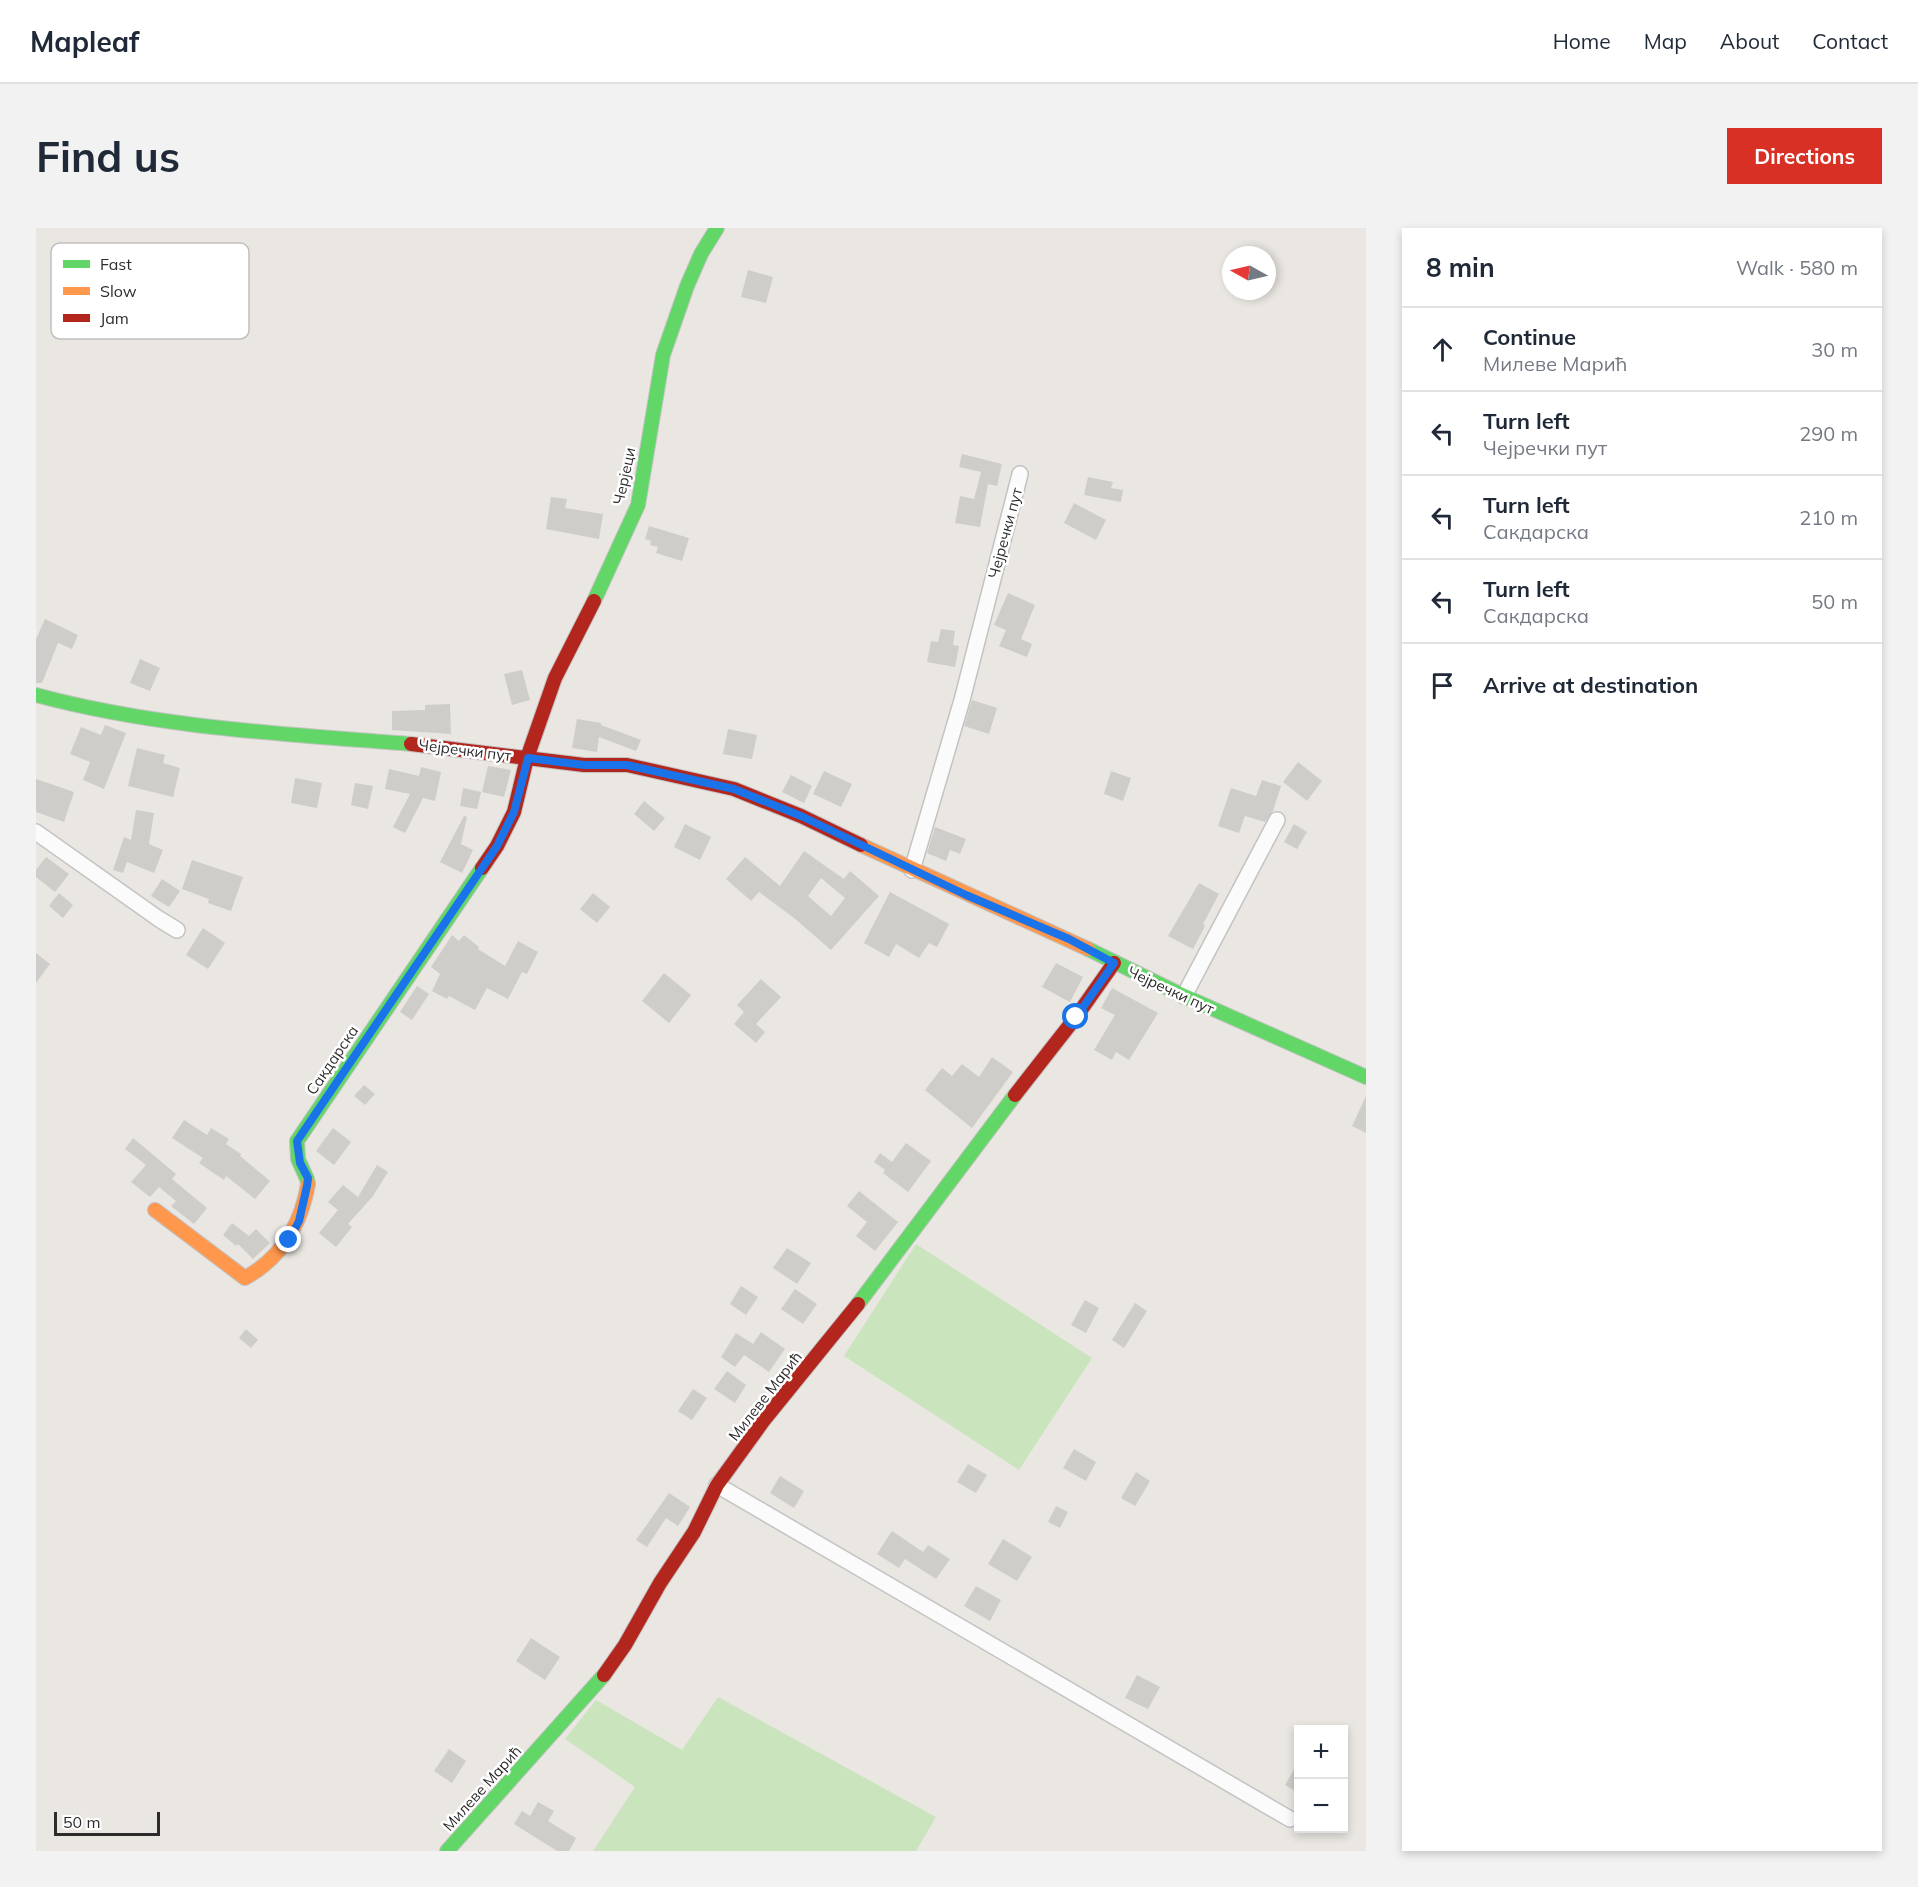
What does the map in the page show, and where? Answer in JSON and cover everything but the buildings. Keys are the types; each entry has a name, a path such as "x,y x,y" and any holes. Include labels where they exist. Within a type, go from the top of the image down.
{"street":[{"name":"Черјеци","path":"528,758 555,678 614,560 638,505 663,355 687,286 701,254 717,228"},
{"name":"Чејречки пут","path":"912,870 962,699 1020,474"},
{"name":"Чејречки пут","path":"36,695 66,703 197,725 421,745 584,765 627,765 734,789 801,816 912,870 1069,939 1184,996 1366,1077"},
{"name":"Сакдарска","path":"155,1210 245,1278 277,1255 289,1240 299,1221 307,1186 308,1178 300,1163 297,1141 497,846 514,812 528,758"},
{"path":"1184,996 1277,820"},
{"path":"36,832 159,920 177,930"},
{"name":"Милеве Мaрић","path":"447,1851 609,1669 660,1583 694,1532 717,1485 764,1420 850,1315 987,1131 1076,1017 1114,963"},
{"path":"717,1485 1290,1819"}],"green space":[{"path":"916,1244 1092,1358 1019,1470 844,1356"},
{"path":"718,1697 936,1817 916,1851 593,1851 635,1787 565,1739 596,1700 682,1750"}],"traffic: fast":[{"path":"594,601 638,505 663,355 687,286 701,254 717,228"},
{"path":"36,695 128,715 175,722 270,733 411,744"},
{"path":"308,1184 298,1159 297,1141 482,868"},
{"path":"1088,949 1184,996 1366,1077"},
{"path":"858,1304 1015,1095"},
{"path":"447,1851 604,1675"}],"traffic: slow":[{"path":"861,845 1088,949"},
{"path":"155,1210 245,1278 269,1261 287,1239 300,1213 308,1184"}],"traffic: jam":[{"path":"482,868 497,846 514,812 527,758 555,678 594,601"},
{"path":"411,744 584,765 627,765 734,789 801,816 861,845"},
{"path":"1015,1095 1076,1017 1114,963"},
{"path":"604,1675 694,1532 717,1485 764,1420 858,1304"}],"route":[{"path":"289,1240 299,1221 308,1178 300,1163 297,1141 497,846 514,812 528,758 584,765 627,765 667,772 734,789 801,816 966,895 1069,939 1114,963 1076,1017"}]}
